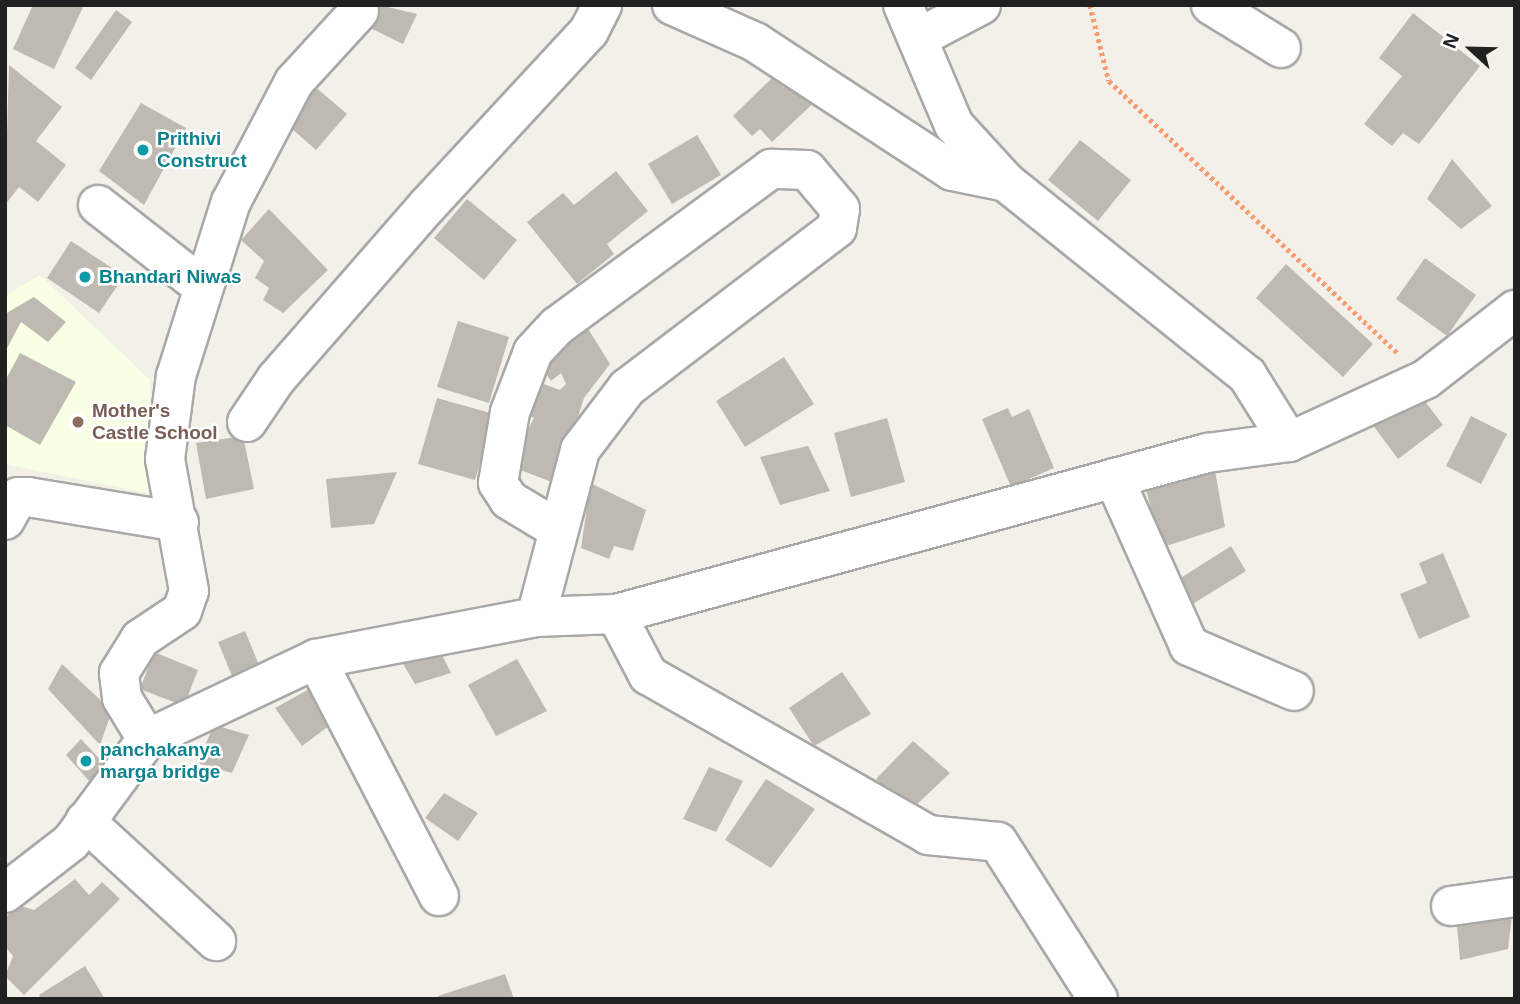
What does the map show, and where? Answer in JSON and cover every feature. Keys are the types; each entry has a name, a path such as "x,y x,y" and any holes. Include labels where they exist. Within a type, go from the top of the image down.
{"street":[{"path":"247,422 276,379 400,237 589,31 602,5"},
{"path":"672,5 755,42 952,171 1006,182"},
{"path":"981,5 912,21 954,125 1006,182 1247,375 1289,442"},
{"path":"1211,5 1281,48"},
{"path":"147,739 122,698 119,673 140,639 182,611 189,570 165,459 176,376 231,202 294,82 359,11"},
{"path":"536,617 559,530 580,450 627,388 837,228 840,209 807,170 771,169 557,326 533,352 510,412 498,483 509,500 559,530"},
{"path":"98,205 203,287"},
{"path":"5,893 71,842 147,739 316,659 536,617 616,614 1207,453 1289,442 1426,379 1515,310"},
{"path":"1114,478 1189,646 1294,691"},
{"path":"5,520 18,497 28,497 179,522"},
{"path":"616,614 648,675 928,835 998,842 1098,999"},
{"path":"316,659 439,896"},
{"path":"85,821 216,941"},
{"path":"1451,906 1515,897"}],"path":[{"path":"1090,5 1109,81 1426,379"}],"shaded area":[{"name":"Mother's Castle School","path":"40,275 150,380 151,494 5,464 5,296"}],"building":[{"path":"33,5 84,5 54,69 13,49"},
{"path":"379,5 417,14 403,44 368,27"},
{"path":"116,10 132,22 91,80 75,68"},
{"path":"1413,13 1480,66 1419,144 1403,133 1392,146 1364,124 1402,76 1379,58"},
{"path":"9,65 62,107 36,141 66,165 38,202 19,187 5,205"},
{"path":"797,75 819,98 772,142 760,129 752,136 733,116 773,77 784,88"},
{"path":"313,85 347,114 316,150 283,121"},
{"name":"Prithivi Construct","path":"141,103 186,128 144,205 99,171"},
{"path":"697,135 721,175 672,204 648,164"},
{"path":"1080,140 1131,180 1098,221 1048,180"},
{"path":"1452,159 1492,206 1461,229 1427,199"},
{"path":"616,171 648,211 607,244 614,254 577,284 527,222 563,193 574,205"},
{"path":"467,199 517,240 484,280 434,238"},
{"path":"269,209 328,270 283,313 263,300 269,288 255,278 264,261 241,240"},
{"name":"Bhandari Niwas","path":"71,241 124,276 99,313 47,278"},
{"path":"1425,258 1476,295 1447,336 1396,299"},
{"path":"1286,264 1373,344 1343,377 1256,298"},
{"path":"34,297 66,322 48,342 21,322 5,352 5,314"},
{"path":"582,319 610,364 584,398 557,484 510,466 534,418 521,412 533,380 560,390 566,384 561,373 551,381 538,362"},
{"path":"458,321 509,337 489,403 437,387"},
{"path":"20,353 76,382 40,445 5,425 5,381"},
{"path":"784,357 814,404 745,447 716,401"},
{"path":"1417,391 1443,425 1398,459 1372,424"},
{"path":"437,398 494,414 475,480 418,464"},
{"path":"1008,408 1012,417 1029,409 1054,468 1011,487 982,419"},
{"path":"1471,416 1507,434 1481,484 1446,466"},
{"path":"887,418 905,482 851,497 834,433"},
{"path":"243,436 254,489 206,499 196,443"},
{"path":"808,446 830,491 780,505 760,457"},
{"path":"1214,465 1225,527 1160,548 1144,480"},
{"path":"397,472 374,524 331,528 326,479"},
{"path":"582,479 646,510 633,551 614,546 609,559 581,548 589,493 579,490"},
{"path":"1231,546 1246,571 1191,605 1176,581"},
{"path":"1443,553 1470,617 1419,639 1400,594 1427,583 1419,563"},
{"path":"245,631 259,665 232,676 218,642"},
{"path":"438,647 451,673 415,684 399,657"},
{"path":"154,652 198,670 184,706 140,689"},
{"path":"517,659 547,711 496,736 468,685"},
{"path":"62,664 112,711 100,745 48,689"},
{"path":"842,672 871,714 814,746 789,708"},
{"path":"313,687 337,720 302,746 275,708"},
{"path":"214,725 249,735 232,773 197,763"},
{"name":"panchakanya marga bridge","path":"81,739 106,766 91,783 66,755"},
{"path":"913,741 950,773 911,810 876,779"},
{"path":"709,767 743,781 716,832 683,819"},
{"path":"766,779 815,809 771,868 725,840"},
{"path":"444,793 478,813 458,841 425,818"},
{"path":"75,879 89,895 102,882 120,899 24,995 5,976 13,956 5,946 5,918 18,905 34,910"},
{"path":"1513,907 1508,949 1460,960 1456,914"},
{"path":"85,966 105,999 41,999 39,995"},
{"path":"505,974 514,999 438,999 438,996"}],"place":[{"name":"Prithivi Construct","path":"143,150"},
{"name":"Bhandari Niwas","path":"85,277"},
{"name":"Mother's Castle School","path":"78,422"},
{"name":"panchakanya marga bridge","path":"86,761"}]}
